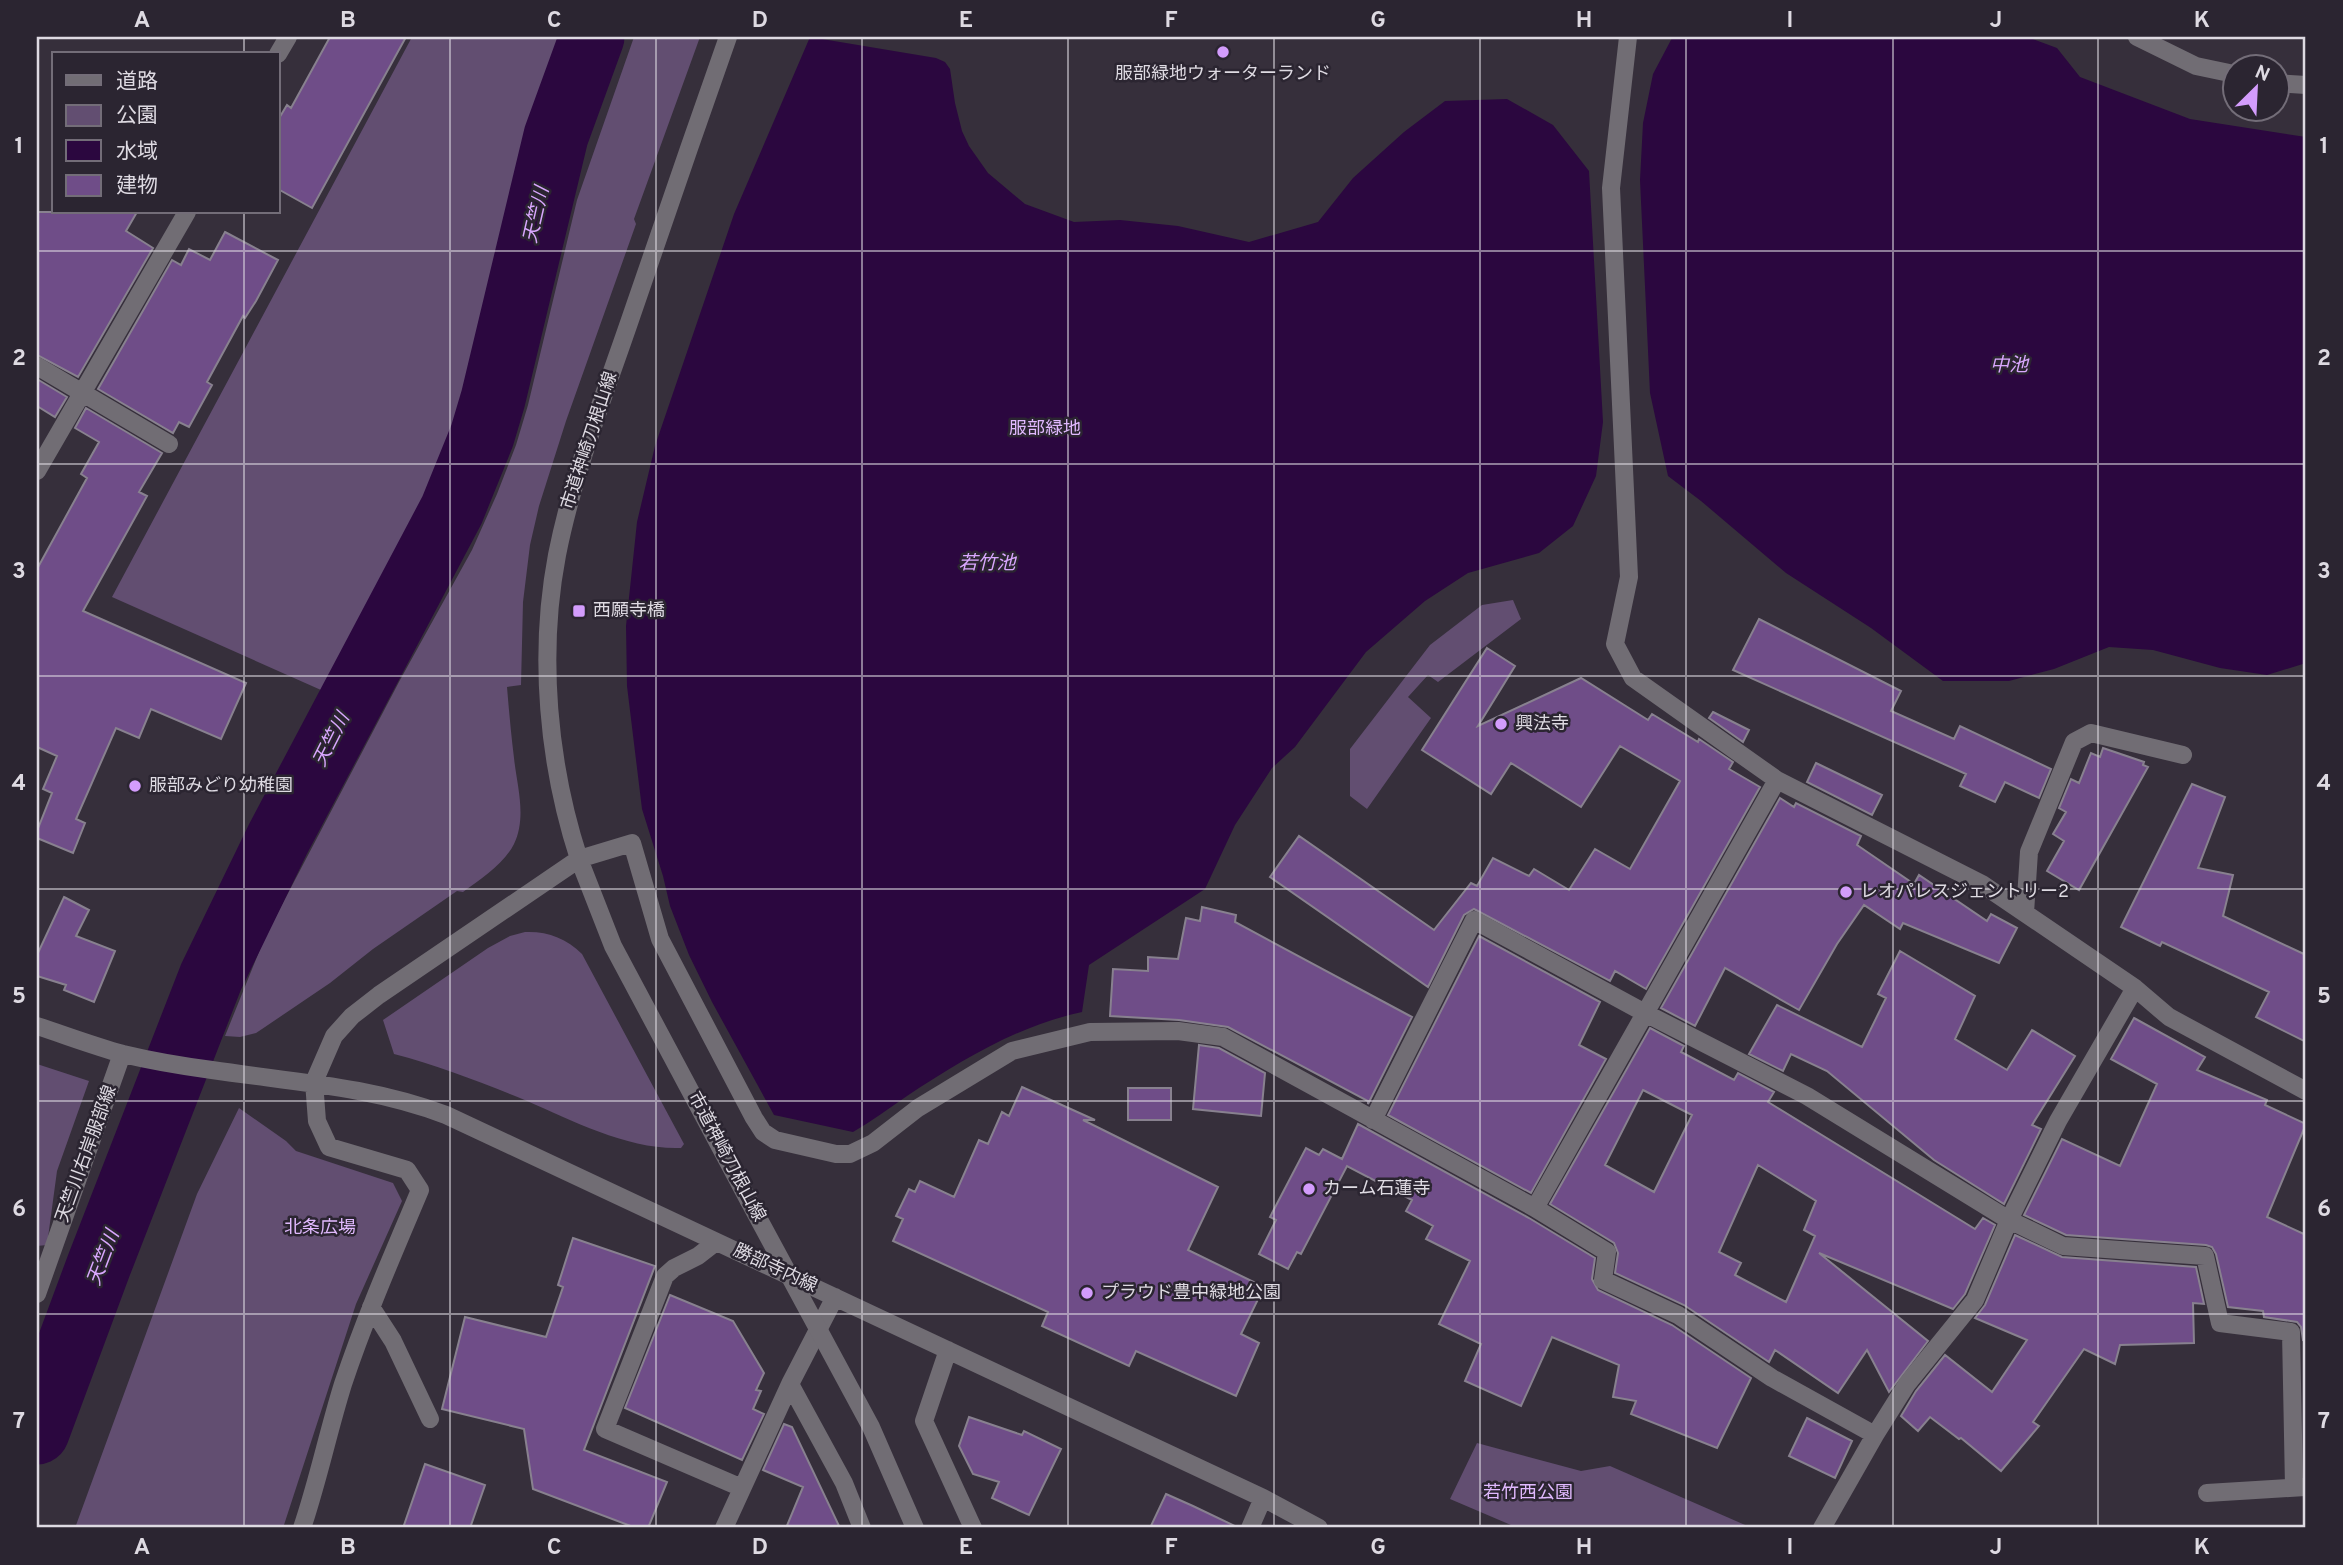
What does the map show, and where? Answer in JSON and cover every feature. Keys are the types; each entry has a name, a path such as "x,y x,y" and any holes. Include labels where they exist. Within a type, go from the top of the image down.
{"street":[{"name":"市道神崎刀根山線","path":"728,37 583,455 557,556 550,608 550,713 555,759 562,798 579,859 613,946 871,1427 915,1528"},
{"path":"1628,37 1611,188 1629,577 1615,644 1633,678 1777,780 1982,884 2135,988 2169,1017 2306,1091"},
{"path":"2137,37 2196,66 2220,71"},
{"path":"37,471 186,214"},
{"path":"37,366 169,444"},
{"path":"2025,913 2029,852 2074,741 2091,733 2183,755"},
{"path":"1535,1208 1643,1012 1777,780"},
{"path":"302,1528 314,1494 343,1385 371,1307 421,1190 407,1170 329,1147 317,1121 314,1082 334,1037 352,1016 386,990 579,859 632,843 660,939 754,1118 763,1132 775,1140 836,1154 850,1154 873,1143 918,1108 1012,1052 1090,1032 1178,1031 1223,1037 1535,1208 1607,1252 1603,1280 1678,1315 1772,1378 1875,1434"},
{"path":"1373,1119 1474,920 1643,1012 1807,1096 2008,1220 2063,1246 2205,1256 2220,1323 2291,1332 2300,1487 2207,1493"},
{"path":"1822,1528 1875,1434 1907,1384 1975,1300 2008,1220 2059,1121 2135,988"},
{"path":"37,1026 122,1054"},
{"name":"勝部寺内線","path":"122,1054 211,1070 314,1082 401,1100 446,1115 1263,1498 1320,1528"},
{"name":"天竺川右岸服部線","path":"37,1294 122,1054"},
{"path":"716,1242 665,1276 605,1429 742,1488"},
{"path":"723,1528 790,1384 835,1297"},
{"path":"371,1307 393,1341 430,1419"},
{"path":"948,1350 924,1421 973,1528"},
{"path":"790,1384 844,1483 862,1528"},
{"path":"1250,1528 1263,1498"}],"green space":[{"path":"412,37 566,37 541,102 497,291 457,427 389,583 330,694 112,597"},
{"path":"634,37 700,37 634,219 636,224 566,421 539,506 530,545 523,602 521,685 507,687 521,812 514,844 498,865 477,882 463,892 457,891 256,1033 240,1037 225,1036 265,937 400,680 472,550 497,494 528,405 577,200"},
{"path":"1513,600 1521,619 1438,682 1428,675 1408,697 1431,718 1367,809 1350,796 1350,749 1430,645 1482,605"},
{"path":"525,932 556,937 582,954 684,1144 681,1148 641,1144 602,1133 478,1081 394,1054 383,1020 488,948 510,936"},
{"path":"37,1064 89,1081 57,1171 47,1245 37,1246"},
{"name":"北条広場","path":"239,1108 296,1151 393,1183 402,1201 356,1304 283,1528 75,1528 197,1194"},
{"name":"若竹西公園","path":"1477,1443 1581,1471 1610,1466 1752,1528 1518,1528 1450,1499"}],"water":[{"name":"若竹池","path":"810,37 936,58 945,62 950,69 955,103 969,146 988,173 1025,204 1074,222 1120,220 1178,226 1249,242 1318,222 1353,178 1404,132 1445,101 1507,99 1553,125 1589,171 1603,422 1596,476 1573,526 1539,553 1468,573 1425,601 1366,652 1295,747 1272,768 1235,825 1205,889 1089,965 1082,1012 1035,1026 969,1057 853,1132 774,1115 712,1002 689,955 670,906 642,809 627,686 626,626 637,522 655,446 734,214"},
{"name":"中池","path":"2027,37 2057,48 2080,77 2190,119 2306,137 2306,663 2267,675 2220,668 2153,650 2109,647 2054,669 2009,681 1943,681 1871,628 1786,573 1668,476 1650,393 1640,180 1643,123 1653,74 1672,38"}],"building":[{"path":"330,37 406,37 312,208 280,190 280,117 287,105 291,108"},
{"path":"37,212 136,214 126,231 153,248 78,377 37,355"},
{"path":"225,232 278,260 207,382 212,385 189,427 179,422 173,433 98,389 172,260 181,265 189,249 210,260"},
{"path":"37,379 67,397 55,417 37,406"},
{"path":"86,408 162,453 139,492 147,496 83,611 246,683 221,739 151,709 139,738 116,728 76,819 85,823 73,853 37,838 37,831 52,793 43,789 57,756 37,747 37,569 87,478 81,474 99,442 75,428"},
{"path":"1759,619 1901,691 1891,711 1954,739 1960,726 2051,769 2039,798 2005,782 1995,802 1960,786 1966,774 1733,670"},
{"path":"1487,648 1515,666 1478,726 1581,678 1648,720 1652,714 1698,742 1699,739 1733,762 1729,769 1760,787 1646,989 1615,971 1610,981 1474,909 1464,915 1428,987 1270,877 1299,836 1434,930 1471,883 1477,886 1493,858 1529,876 1534,869 1569,890 1595,849 1630,869 1680,781 1620,746 1581,807 1511,763 1491,794 1422,750"},
{"path":"1713,712 1749,730 1743,742 1709,718"},
{"path":"2103,748 2144,762 2143,765 2148,767 2079,890 2047,871 2064,841 2053,834 2066,812 2059,808 2071,779 2079,783 2091,753 2100,757"},
{"path":"1816,763 1882,795 1872,815 1807,782"},
{"path":"2192,784 2225,797 2198,868 2233,875 2223,916 2306,955 2306,1042 2256,1017 2269,992 2162,942 2160,946 2121,927"},
{"path":"1780,798 1794,807 1796,803 1861,836 1857,845 1914,884 1919,875 1987,921 1991,914 2017,928 1999,963 1903,923 1900,929 1864,905 1837,944 1799,1010 1725,968 1695,1026 1661,1008"},
{"path":"64,897 89,910 76,936 115,951 94,1002 64,990 66,985 37,976 37,955"},
{"path":"1202,907 1236,915 1235,922 1412,1017 1368,1104 1368,1101 1228,1027 1179,1020 1110,1016 1113,969 1148,971 1148,957 1178,959 1186,918 1200,921"},
{"path":"1479,936 1600,1002 1579,1045 1606,1059 1531,1193 1388,1115"},
{"path":"1900,951 1975,996 1955,1039 2007,1070 2032,1030 2075,1056 2032,1125 2041,1129 2004,1204 1934,1160 1827,1071 1791,1054 1783,1071 1749,1054 1777,1005 1862,1047 1886,998 1878,994"},
{"path":"2134,1018 2205,1057 2197,1070 2267,1100 2265,1105 2306,1124 2267,1217 2306,1235 2306,1339 2303,1340 2301,1327 2297,1322 2264,1317 2263,1311 2228,1307 2212,1247 2066,1235 2024,1215 2062,1139 2120,1166 2157,1084 2111,1059"},
{"path":"1650,1028 1684,1046 1681,1052 1734,1080 1738,1073 1774,1092 1768,1102 1975,1229 1983,1218 1995,1225 1965,1294 1953,1309 1819,1253 1928,1341 1889,1392 1867,1350 1838,1393 1775,1350 1769,1362 1684,1305 1615,1273 1618,1253 1614,1243 1550,1204","holes":["1643,1090 1692,1115 1654,1192 1605,1165","1758,1165 1816,1201 1804,1230 1815,1236 1786,1302 1735,1275 1741,1263 1719,1252"]},
{"path":"1199,1045 1219,1048 1265,1073 1261,1116 1193,1109"},
{"path":"1022,1087 1095,1120 1083,1120 1218,1187 1188,1250 1264,1287 1241,1334 1259,1343 1236,1396 1136,1351 1129,1366 1042,1326 1048,1312 893,1241 903,1219 896,1216 909,1189 915,1192 920,1181 954,1197 979,1140 988,1144 1002,1112 1009,1116"},
{"path":"1128,1088 1171,1088 1171,1120 1128,1120"},
{"path":"1358,1124 1529,1218 1595,1258 1592,1279 1598,1290 1672,1325 1751,1378 1717,1448 1631,1414 1636,1401 1613,1397 1619,1365 1552,1337 1521,1406 1465,1381 1481,1344 1439,1324 1470,1261 1426,1239 1433,1226 1406,1211 1412,1200 1347,1166 1301,1254 1297,1252 1288,1269 1259,1254 1276,1220 1270,1217 1306,1148 1319,1155 1323,1149 1342,1159"},
{"path":"2015,1235 2062,1257 2196,1267 2204,1304 2193,1303 2194,1343 2120,1345 2115,1364 2084,1349 2033,1422 2039,1426 2001,1471 1930,1417 1918,1431 1901,1416 1916,1391 1945,1355 1992,1392 2027,1340 1975,1318 1985,1305"},
{"path":"573,1238 655,1266 584,1450 667,1482 648,1528 636,1528 533,1489 524,1429 442,1409 465,1317 546,1337 563,1287 558,1285"},
{"path":"670,1295 733,1321 764,1373 756,1390 761,1391 753,1409 764,1414 742,1460 625,1408"},
{"path":"969,1417 1022,1435 1024,1431 1061,1449 1029,1515 992,1498 999,1482 973,1474 959,1446"},
{"path":"1807,1418 1852,1441 1835,1478 1789,1456"},
{"path":"784,1424 792,1427 840,1528 786,1528 803,1487 763,1470"},
{"path":"425,1464 485,1485 470,1528 403,1528"},
{"path":"1166,1494 1193,1506 1239,1528 1150,1528"}],"waterway":[{"name":"天竺川","path":"37,1432 211,977 278,839 452,510 482,436 556,136 592,37"}],"place":[{"name":"服部緑地ウォーターランド","path":"1223,52"},
{"name":"西願寺橋","path":"579,611"},
{"name":"興法寺","path":"1501,724"},
{"name":"服部みどり幼稚園","path":"135,786"},
{"name":"レオパレスジェントリー2","path":"1846,892"},
{"name":"カーム石蓮寺","path":"1309,1189"},
{"name":"プラウド豊中緑地公園","path":"1087,1293"}],"park label":[{"name":"服部緑地","path":"1045,429"}]}
